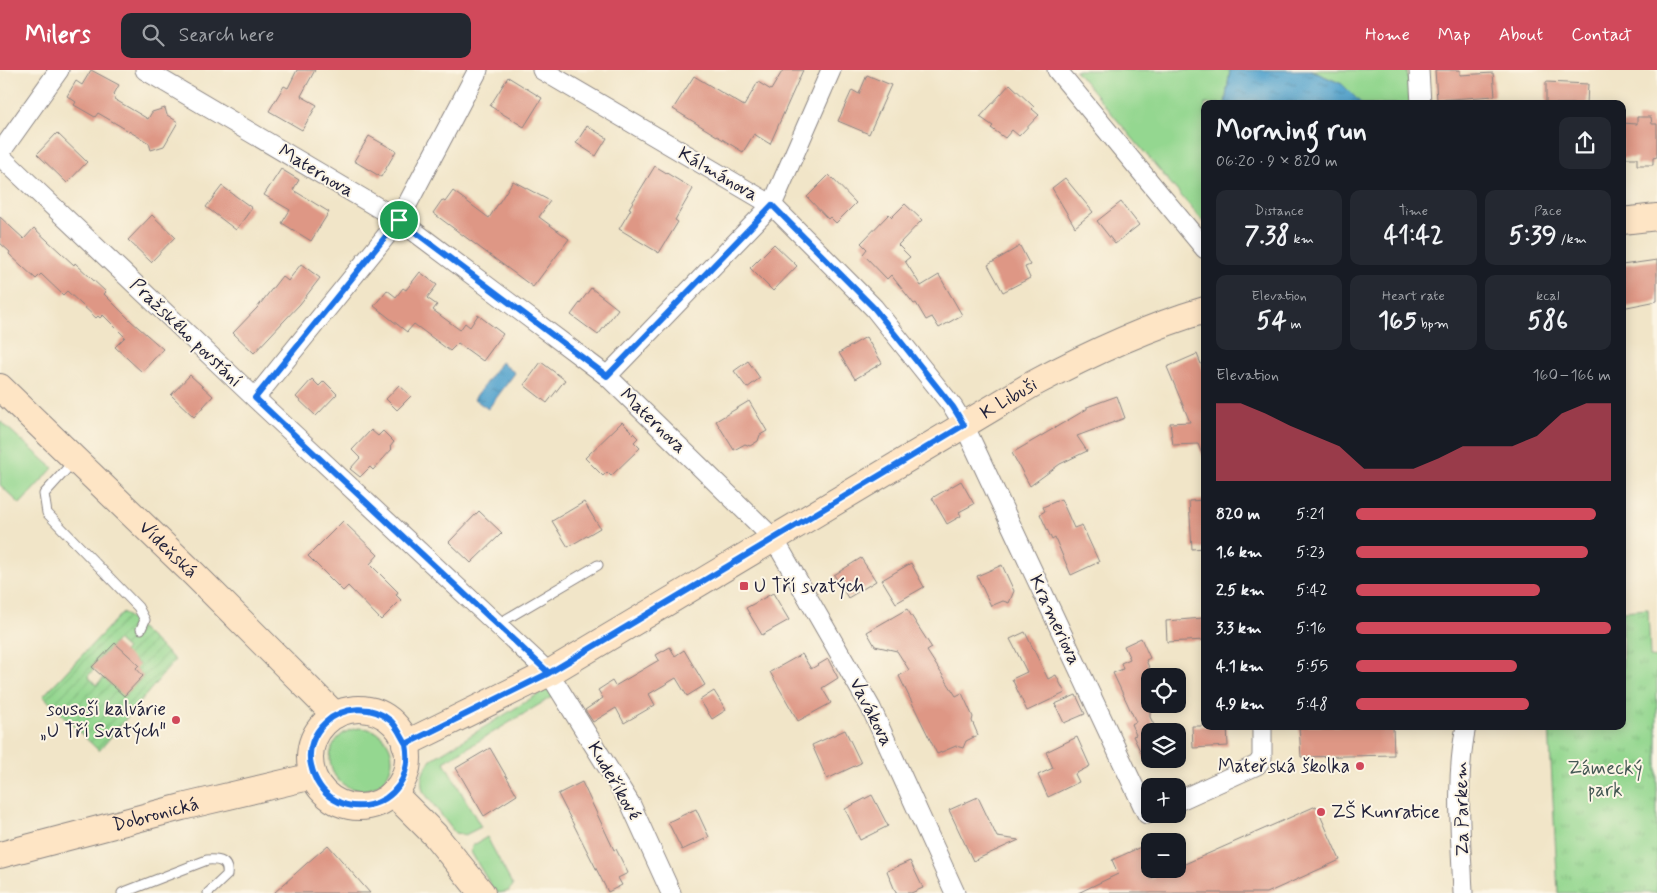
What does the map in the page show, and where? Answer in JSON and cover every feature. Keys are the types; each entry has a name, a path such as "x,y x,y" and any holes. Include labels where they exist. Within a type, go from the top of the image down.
{"street":[{"path":"0,155 59,70"},
{"name":"Maternova","path":"145,70 399,220 607,376 774,539"},
{"path":"255,398 399,220 478,70"},
{"name":"Kálmánova","path":"542,70 772,205 874,308 953,407 964,425"},
{"path":"607,376 772,205 831,70"},
{"path":"1058,70 1201,244"},
{"path":"1419,70 1421,100"},
{"name":"Pražského povstání","path":"0,155 255,398 549,673"},
{"path":"1626,221 1657,217"},
{"name":"K Libuši","path":"406,744 549,673 964,425 1069,365 1128,337 1201,311"},
{"name":"Vídeňská","path":"0,387 194,574 335,715"},
{"name":"Krameriova","path":"964,425 1141,797"},
{"name":"Vavákova","path":"774,539 871,708 955,893"},
{"name":"Kudeříkové","path":"549,673 631,805 671,893"},
{"path":"355,709 364,709 380,714 390,720 398,729 406,744 407,763 403,779 393,793 375,804 358,807 342,804 322,791 314,776 310,760 312,743 321,726 335,715 355,709"},
{"path":"1186,797 1257,765 1262,758 1262,730"},
{"name":"Za Parkem","path":"1463,893 1460,791 1461,752 1465,730"},
{"name":"Dobronická","path":"0,855 182,807 314,776"},
{"path":"393,793 434,835 482,893"}],"lane":[{"path":"76,459 44,494 47,513 138,608 145,620 141,629"},
{"path":"498,624 598,565"},
{"path":"122,893 207,860 224,862 228,868 227,875 208,893"}],"green space":[{"path":"1075,70 1230,70 1226,100 1201,100 1201,219"},
{"path":"1310,70 1407,70 1411,100 1358,100 1342,84"},
{"path":"0,421 53,468 20,504 0,485"},
{"name":"Zámecký park","path":"1648,609 1650,657 1657,658 1657,893 1558,893 1549,730 1626,730 1626,611"},
{"path":"123,612 175,660 99,751 43,696","holes":["117,640 127,649 121,655 129,662 132,659 139,664 136,668 143,676 124,696 104,678 96,685 88,676 94,669 92,666"]},
{"path":"549,689 555,695 444,762 481,827 465,835 455,833 423,791 422,778 427,766 432,759"},
{"path":"361,728 373,730 383,737 390,747 392,759 390,771 383,781 373,788 361,790 349,788 339,781 332,771 330,759 332,747 339,737 349,730"},
{"path":"487,837 513,886 509,891 499,893 494,891 471,852 472,846"}],"water":[{"path":"1230,70 1310,70 1342,84 1358,100 1226,100"},
{"path":"501,362 515,373 488,409 474,399"}],"building":[{"path":"91,70 119,85 114,94 116,96 114,99 148,119 152,112 165,108 167,115 178,122 164,146 151,150 149,143 98,113 95,117 74,105 76,102 67,96 76,81 82,85"},
{"path":"297,70 315,70 301,96 317,105 302,130 269,111 284,86 288,88"},
{"path":"783,70 803,70 770,144 754,134 743,152 673,109 694,76 744,106 758,82 771,90"},
{"path":"1435,70 1460,70 1460,75 1493,73 1495,96 1437,100"},
{"path":"867,75 891,85 869,134 838,121 852,90 859,94"},
{"path":"508,77 542,98 524,127 490,106"},
{"path":"1546,82 1588,84 1587,100 1546,100"},
{"path":"1010,84 1034,107 1032,109 1039,115 1019,136 1012,130 1005,138 980,117"},
{"path":"1637,117 1651,117 1652,124 1657,124 1657,157 1653,158 1653,165 1637,165 1637,158 1626,158 1626,123 1637,124"},
{"path":"587,126 607,138 596,156 576,143"},
{"path":"57,133 87,162 67,183 37,154"},
{"path":"369,136 396,151 381,177 354,161"},
{"path":"655,166 693,189 675,220 678,222 659,253 619,229 631,209 629,208"},
{"path":"281,169 299,180 293,190 329,212 311,241 282,223 290,210 264,195"},
{"path":"829,175 856,203 836,223 830,217 828,219 807,197"},
{"path":"1065,178 1093,212 1075,227 1052,188"},
{"path":"513,181 550,201 539,217 569,239 533,287 433,213 442,200 445,202 453,191 489,218"},
{"path":"222,186 252,208 236,230 206,207"},
{"path":"1121,202 1139,225 1115,244 1097,221"},
{"path":"905,204 922,220 898,245 910,257 905,261 921,286 939,275 962,315 939,328 932,317 926,320 916,303 914,304 891,275 887,279 863,254 867,249 861,243 889,214 892,217"},
{"path":"152,215 175,237 151,262 128,240"},
{"path":"0,217 24,239 34,228 106,292 104,294 163,349 142,372 115,347 125,337 103,315 100,318 98,316 96,318 67,291 63,295 41,274 36,279 9,254 10,252 0,243"},
{"path":"774,244 797,266 773,291 750,268"},
{"path":"1020,246 1030,265 1025,267 1030,278 1003,292 988,265"},
{"path":"1657,260 1657,301 1626,307 1626,264"},
{"path":"301,264 320,278 300,304 254,353 233,333 257,308 282,276 288,281"},
{"path":"420,272 437,285 427,298 437,305 433,310 460,330 465,323 470,327 478,315 503,334 483,361 458,343 450,351 414,324 407,332 374,306 387,290 396,297 403,288 406,290"},
{"path":"591,288 618,309 598,335 571,315"},
{"path":"866,337 882,363 855,379 839,353"},
{"path":"1197,354 1201,364 1201,452 1198,444 1173,445 1170,423 1190,422 1167,367"},
{"path":"748,361 760,378 747,388 734,371"},
{"path":"541,362 565,380 547,403 524,385"},
{"path":"190,375 213,396 194,417 171,395"},
{"path":"312,379 319,386 324,381 337,394 316,416 296,397"},
{"path":"399,385 411,396 397,410 386,399"},
{"path":"1117,396 1125,418 1077,436 1087,451 1060,464 1030,486 1012,453 1087,409 1087,407"},
{"path":"749,401 767,431 760,435 758,441 750,446 745,444 734,450 716,421"},
{"path":"622,422 638,438 634,442 640,448 611,476 607,472 603,476 585,458"},
{"path":"371,430 378,436 383,431 394,442 390,447 392,449 373,470 370,467 360,477 350,469 360,458 352,450"},
{"path":"961,481 974,504 959,512 961,516 947,524 932,498"},
{"path":"1061,499 1074,528 1082,525 1099,562 1071,575 1055,538 1052,540 1040,514 1045,511 1043,507"},
{"path":"1201,500 1201,548 1192,549 1189,501"},
{"path":"584,502 600,528 568,547 552,521"},
{"path":"479,511 502,533 471,563 449,542"},
{"path":"343,521 378,555 370,564 398,592 396,595 401,600 381,620 348,586 343,591 308,556"},
{"path":"861,558 876,581 848,598 834,575"},
{"path":"911,563 924,587 896,603 882,580"},
{"path":"1002,565 1014,591 1009,603 1003,601 991,606 977,576"},
{"path":"773,593 789,620 762,635 746,608"},
{"path":"907,609 932,648 927,651 956,696 962,693 973,717 972,721 978,735 966,741 963,748 956,746 937,754 899,676 909,670 897,651 875,646 867,632"},
{"path":"1201,618 1201,640 1167,642 1166,621"},
{"path":"1025,632 1048,679 1056,675 1065,693 1027,711 1012,679 1027,672 1010,639"},
{"path":"1141,638 1150,658 1146,660 1149,668 1141,668 1141,713 1150,713 1153,723 1141,723 1141,753 1133,736 1136,735 1131,724 1136,722 1113,673 1123,669 1121,663 1130,659 1124,646"},
{"path":"115,643 139,665 136,668 143,676 124,696 92,667"},
{"path":"670,647 675,656 684,650 705,685 687,696 676,678 649,694 655,705 624,723 616,708 593,722 585,710 603,698 598,690 612,681 615,686 659,660 656,655"},
{"path":"802,654 811,669 828,659 838,678 822,688 831,703 798,721 770,672"},
{"path":"714,691 726,710 712,719 700,700"},
{"path":"1076,695 1085,714 1064,723 1055,704"},
{"path":"1192,726 1201,726 1201,730 1227,730 1228,746 1193,748"},
{"path":"845,730 861,763 827,779 812,745"},
{"path":"1299,730 1393,730 1394,755 1301,757"},
{"path":"1077,737 1090,766 1075,774 1079,782 1048,797 1038,775 1053,768 1046,752"},
{"path":"490,748 517,795 484,816 456,768"},
{"path":"582,782 614,850 616,849 628,873 618,878 622,885 608,892 558,794"},
{"path":"872,795 888,826 860,840 845,809"},
{"path":"978,797 997,837 1019,840 973,861 949,810"},
{"path":"1316,806 1340,860 1267,893 1078,893 1118,874 1112,860 1141,847 1141,878 1186,878 1186,863"},
{"path":"696,809 709,837 682,850 668,822"},
{"path":"328,845 370,893 274,893 306,864"},
{"path":"910,861 923,888 911,893 896,893 887,871"}],"place":[{"name":"U Tří svatých","path":"744,586"},
{"name":"sousoší kalvárie „U Tří Svatých\"","path":"176,720"},
{"name":"Mateřská školka","path":"1360,766"},
{"name":"ZŠ Kunratice","path":"1321,812"}],"route":[{"path":"399,220 255,398 549,673 406,744 407,763 403,779 393,793 384,799 367,806 358,807 342,804 322,791 317,784 310,760 312,743 316,734 321,726 335,715 355,709 364,709 380,714 390,720 398,729 406,744 451,721 549,673 964,425 953,407 874,308 772,205 607,376 399,220"}]}
